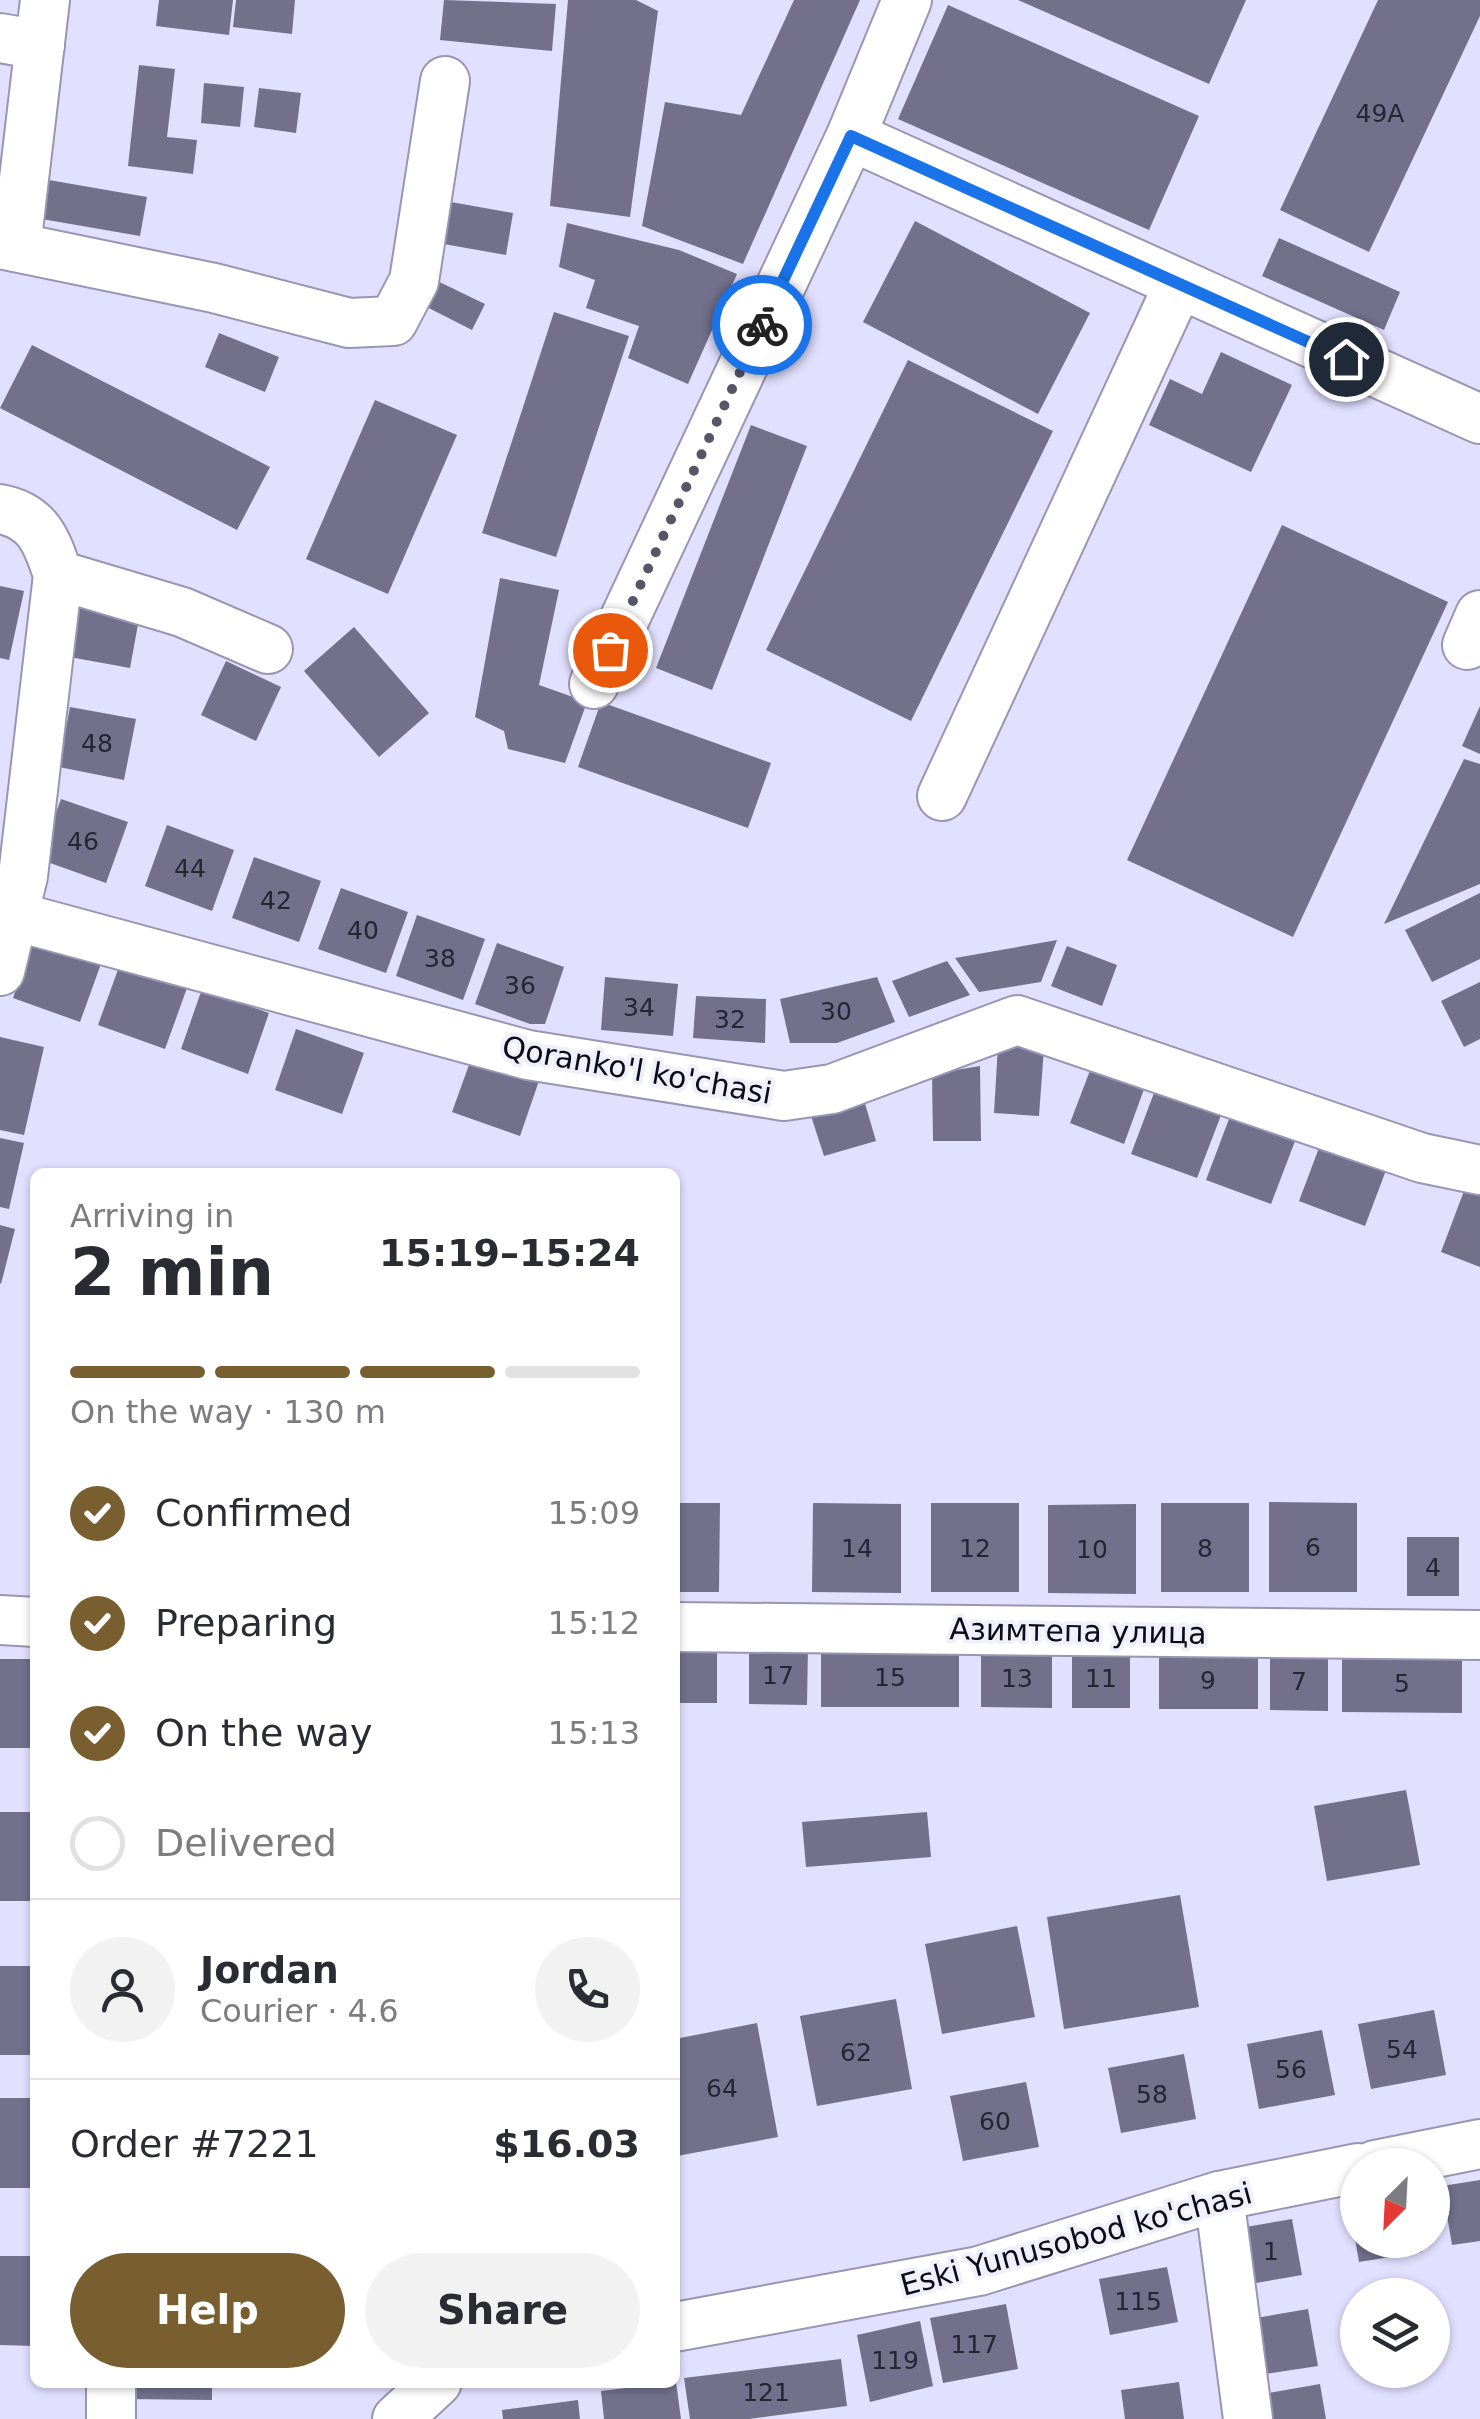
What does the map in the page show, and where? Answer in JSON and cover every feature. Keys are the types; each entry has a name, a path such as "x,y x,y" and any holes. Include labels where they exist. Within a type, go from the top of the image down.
{"street":[{"path":"594,684 851,136 907,0"},
{"path":"28,28 8,245 214,288 348,323 393,321 414,281 446,82"},
{"path":"851,136 1480,419"},
{"path":"942,796 1179,284"},
{"path":"0,509 20,512 46,536 58,575 0,971"},
{"path":"58,575 182,612 268,649"},
{"name":"Qoranko'l ko'chasi","path":"12,888 528,1054 784,1096 832,1089 1018,1020 1422,1158 1480,1170"},
{"path":"0,1620 30,1622"},
{"name":"Азимтепа улица","path":"680,1627 1480,1635"},
{"path":"1450,2150 1480,2144"},
{"name":"Eski Yunusobod ko'chasi","path":"680,2326 979,2271 1219,2196 1340,2172"},
{"path":"1219,2196 1248,2419"},
{"path":"111,2388 111,2419"},
{"path":"397,2419 431,2388"}],"building":[{"path":"159,0 233,0 229,35 156,26"},
{"path":"236,0 295,0 292,34 233,27"},
{"path":"444,0 556,4 552,51 440,40"},
{"path":"568,0 636,0 658,11 630,217 550,206"},
{"path":"794,0 860,0 743,264 642,226 665,102 741,115"},
{"path":"1018,0 1246,0 1209,84"},
{"path":"1378,0 1480,0 1480,16 1369,252 1280,210"},
{"path":"948,5 1199,116 1149,230 898,119"},
{"path":"139,65 175,69 167,137 197,140 193,174 128,166"},
{"path":"204,83 244,87 240,127 201,123"},
{"path":"259,88 301,93 296,133 254,127"},
{"path":"43,179 147,197 140,236 36,218"},
{"path":"445,201 513,213 506,255 438,243"},
{"path":"915,221 1090,313 1038,414 863,322"},
{"path":"567,223 679,250 737,274 688,384 628,358 639,326 586,308 595,280 559,267"},
{"path":"1279,238 1400,292 1384,330 1262,276"},
{"path":"427,276 485,304 472,330 415,301"},
{"path":"554,312 629,336 556,557 482,533"},
{"path":"219,333 279,357 265,392 205,367"},
{"path":"32,345 270,467 237,530 0,408"},
{"path":"1221,352 1292,385 1251,472 1149,425 1170,379 1202,394"},
{"path":"908,360 1053,431 911,721 766,650"},
{"path":"375,400 457,435 388,594 306,559"},
{"path":"751,425 807,446 712,690 656,668"},
{"path":"1282,525 1448,602 1293,937 1127,860"},
{"path":"500,578 559,590 539,685 587,702 565,763 508,749 504,731 475,717"},
{"path":"0,586 24,591 9,660 0,658"},
{"path":"75,595 141,608 130,668 64,656"},
{"path":"354,627 429,713 379,757 304,671"},
{"path":"226,661 281,687 256,741 201,715"},
{"path":"601,702 771,763 748,828 578,767"},
{"path":"1480,706 1480,754 1462,746"},
{"path":"70,707 136,719 124,780 59,767"},
{"path":"1464,759 1480,764 1480,884 1384,924"},
{"path":"61,799 128,822 106,883 39,859"},
{"path":"167,825 234,850 212,911 145,886"},
{"path":"254,857 321,881 299,942 232,918"},
{"path":"341,888 408,912 386,973 318,949"},
{"path":"1480,893 1480,959 1432,982 1405,930"},
{"path":"417,915 485,939 463,1000 396,976"},
{"path":"35,937 102,961 80,1022 13,998"},
{"path":"1057,940 1041,982 979,992 955,958"},
{"path":"497,943 564,967 545,1024 530,1024 475,1004"},
{"path":"1067,946 1117,965 1102,1006 1051,986"},
{"path":"947,961 970,995 909,1017 892,981"},
{"path":"120,964 187,988 165,1049 98,1025"},
{"path":"605,977 678,984 673,1036 601,1030"},
{"path":"877,977 895,1022 837,1043 790,1043 780,999"},
{"path":"1480,982 1480,1039 1464,1047 1441,1001"},
{"path":"202,989 269,1013 248,1074 181,1049"},
{"path":"696,996 766,999 765,1043 693,1038"},
{"path":"296,1029 364,1053 342,1114 275,1090"},
{"path":"0,1037 44,1047 24,1135 0,1130"},
{"path":"998,1045 1044,1048 1039,1116 994,1113"},
{"path":"474,1051 541,1075 520,1136 452,1112"},
{"path":"1094,1060 1147,1081 1124,1144 1070,1123"},
{"path":"980,1066 981,1141 933,1141 932,1074"},
{"path":"1157,1085 1223,1110 1197,1178 1131,1154"},
{"path":"864,1100 876,1141 824,1156 811,1116"},
{"path":"1232,1111 1297,1136 1271,1204 1206,1180"},
{"path":"1325,1132 1391,1157 1365,1226 1299,1201"},
{"path":"0,1138 24,1143 9,1209 0,1207"},
{"path":"1467,1183 1480,1188 1480,1267 1441,1252"},
{"path":"0,1225 15,1229 1,1284 0,1283"},
{"path":"1269,1502 1357,1503 1357,1592 1269,1592"},
{"path":"680,1503 720,1503 719,1592 680,1592"},
{"path":"813,1503 901,1504 901,1593 812,1592"},
{"path":"931,1503 1019,1503 1019,1592 931,1592"},
{"path":"1161,1503 1249,1503 1249,1592 1161,1592"},
{"path":"1136,1504 1136,1594 1048,1593 1048,1505"},
{"path":"1407,1537 1459,1537 1459,1596 1407,1596"},
{"path":"680,1643 717,1643 717,1703 680,1703"},
{"path":"749,1645 808,1645 807,1705 749,1704"},
{"path":"821,1647 959,1648 959,1707 821,1707"},
{"path":"981,1648 1052,1648 1052,1708 981,1707"},
{"path":"1072,1649 1130,1649 1130,1708 1072,1708"},
{"path":"1159,1650 1258,1650 1258,1709 1159,1709"},
{"path":"1328,1651 1328,1711 1270,1710 1270,1652"},
{"path":"1342,1653 1462,1654 1462,1713 1342,1712"},
{"path":"0,1659 30,1659 30,1748 0,1748"},
{"path":"1406,1790 1420,1865 1327,1881 1314,1806"},
{"path":"0,1812 30,1812 30,1901 0,1901"},
{"path":"927,1812 931,1857 806,1867 802,1822"},
{"path":"1180,1895 1199,2007 1064,2029 1047,1917"},
{"path":"1017,1926 1035,2017 942,2034 925,1944"},
{"path":"0,1966 30,1966 30,2055 0,2055"},
{"path":"896,1999 912,2089 817,2106 800,2016"},
{"path":"1434,2010 1446,2075 1371,2089 1358,2024"},
{"path":"757,2023 778,2137 680,2155 680,2038"},
{"path":"1322,2030 1335,2095 1259,2109 1247,2044"},
{"path":"1184,2054 1196,2119 1121,2133 1108,2068"},
{"path":"1026,2082 1039,2147 963,2161 950,2096"},
{"path":"0,2098 30,2098 30,2188 0,2188"},
{"path":"1480,2180 1480,2241 1452,2245 1450,2185"},
{"path":"1292,2219 1302,2275 1250,2284 1240,2228"},
{"path":"0,2256 30,2256 30,2346 0,2345"},
{"path":"1167,2267 1178,2322 1110,2335 1099,2279"},
{"path":"1006,2304 1018,2369 943,2383 930,2318"},
{"path":"1308,2309 1318,2366 1265,2374 1256,2318"},
{"path":"920,2321 933,2386 870,2402 857,2335"},
{"path":"841,2359 847,2406 749,2419 690,2419 684,2378"},
{"path":"1179,2382 1184,2419 1125,2419 1121,2390"},
{"path":"1320,2384 1326,2419 1272,2419 1268,2393"},
{"path":"124,2388 212,2388 212,2400 124,2399"},
{"path":"677,2388 681,2419 604,2419 601,2391"},
{"path":"578,2400 580,2419 503,2419 502,2410"}],"way so far":[{"path":"610,650 762,325"}],"route":[{"path":"762,325 851,136 1346,359"}]}
